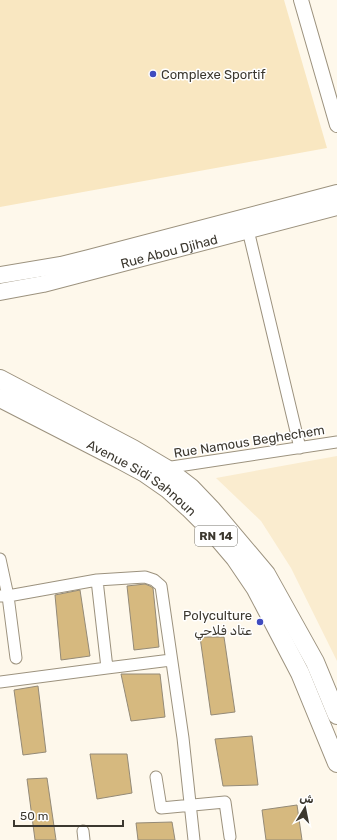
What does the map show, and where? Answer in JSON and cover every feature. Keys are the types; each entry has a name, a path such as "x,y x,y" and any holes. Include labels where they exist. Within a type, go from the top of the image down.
{"main road":[{"name":"Rue Abou Djihad","path":"0,275 61,265 337,193"},
{"name":"Rue Abou Djihad","path":"0,292 44,284 337,207"},
{"name":"Avenue Sidi Sahnoun","path":"0,379 133,449 165,468 191,488 212,510 266,574 315,662 337,716"},
{"name":"Avenue Sidi Sahnoun","path":"0,398 145,473 168,489 212,531 235,558 256,589 300,673 337,763"}],"street":[{"path":"301,0 337,125"},
{"path":"248,230 300,448"},
{"name":"Rue Namous Beghechem","path":"165,468 337,442"},
{"path":"0,559 4,596 16,658"},
{"path":"4,596 97,580 145,577 154,580 161,586 183,738 194,840"},
{"path":"97,580 107,668"},
{"path":"0,682 171,660"},
{"path":"156,777 161,808 225,802 230,837"}],"shaded area":[{"name":"Complexe Sportif","path":"0,0 284,0 327,148 0,207"},
{"path":"337,456 337,661 291,568 261,521 216,478"}],"building":[{"path":"145,584 153,588 159,647 134,650 127,586"},
{"path":"80,590 90,656 61,660 55,595"},
{"path":"200,637 224,637 235,712 211,715"},
{"path":"121,674 160,674 165,717 131,721"},
{"path":"38,686 46,752 23,755 14,690"},
{"path":"252,736 258,785 223,786 215,739"},
{"path":"90,754 127,754 132,793 97,799"},
{"path":"47,778 56,840 35,840 27,779"},
{"path":"297,805 302,840 266,840 262,810"},
{"path":"172,822 175,840 138,840 136,823"}],"place":[{"name":"Complexe Sportif","path":"153,74"},
{"name":"Polyculture عتاد فلاحي","path":"260,622"}]}
